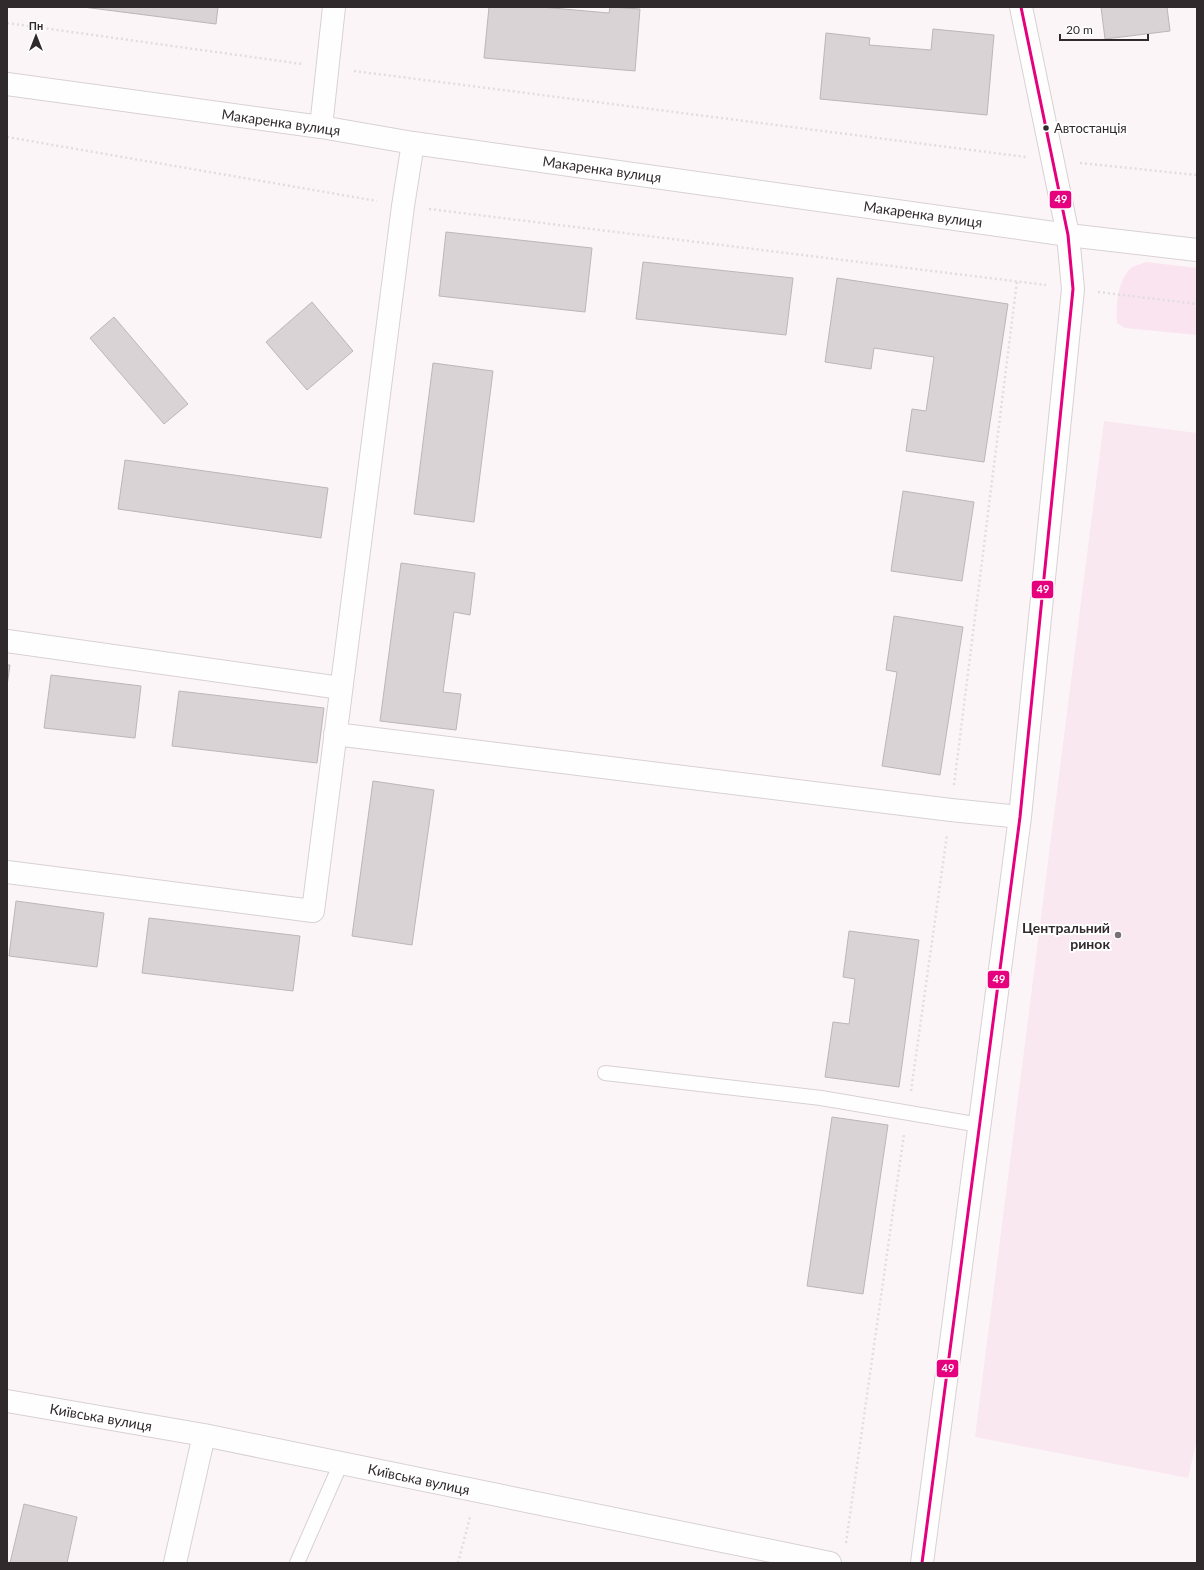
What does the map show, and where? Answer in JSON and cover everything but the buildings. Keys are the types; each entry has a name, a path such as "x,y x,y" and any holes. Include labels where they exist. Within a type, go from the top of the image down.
{"street":[{"path":"321,127 334,7"},
{"path":"922,1563 1020,817 1073,289 1068,234 1021,7"},
{"name":"Макаренка вулиця","path":"7,84 321,127 413,143 1068,234 1197,250"},
{"path":"7,872 313,910 403,206 413,143"},
{"path":"7,642 341,688"},
{"path":"335,734 951,810 1020,817"},
{"name":"Київська вулиця","path":"7,1401 204,1435 830,1563"},
{"path":"175,1563 204,1435"}],"lane":[{"path":"605,1073 821,1098 980,1125"},
{"path":"297,1563 341,1463"}],"path":[{"path":"7,23 327,67 1053,160 1197,175"},
{"path":"7,137 403,206 1197,304"},
{"path":"845,1547 951,810 1017,281"},
{"path":"458,1563 477,1491"}],"shaded area":[{"path":"1146,262 1197,268 1197,335 1125,328 1117,323 1118,294 1126,273 1134,266"},
{"name":"Центральний ринок","path":"1104,421 1197,433 1197,1439 1188,1478 975,1437"}],"transit line":[{"name":"49","path":"922,1563 1020,817 1073,289 1068,235 1021,7"}],"place":[{"name":"Автостанція","path":"1046,128"},
{"name":"Центральний ринок","path":"1118,935"}]}
